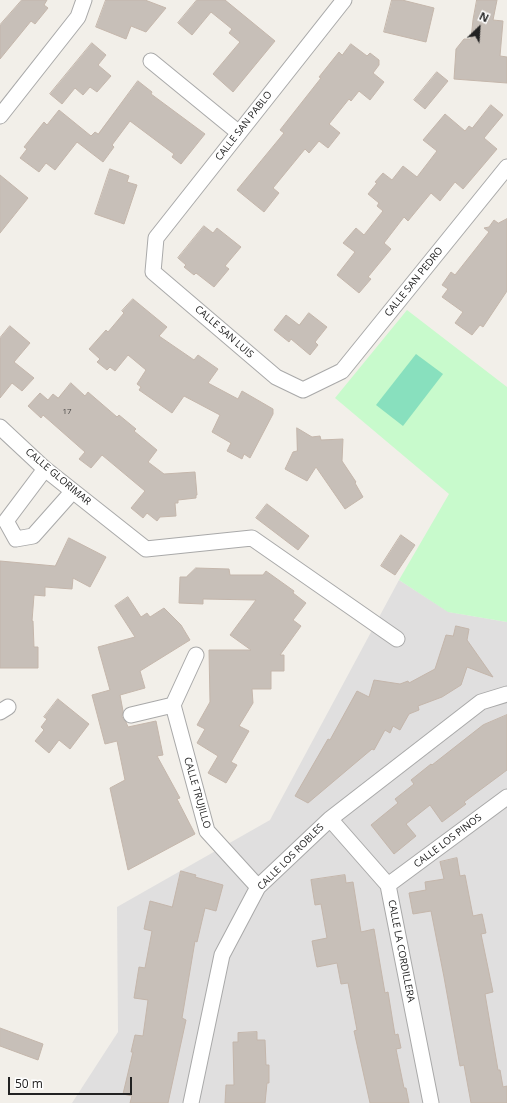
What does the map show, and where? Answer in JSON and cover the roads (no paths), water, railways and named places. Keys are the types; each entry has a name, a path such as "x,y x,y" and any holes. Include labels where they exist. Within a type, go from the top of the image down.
{"street":[{"path":"0,116 78,17 84,0"},
{"name":"CALLE SAN PABLO","path":"154,257 156,238 344,0"},
{"path":"151,61 239,133"},
{"name":"CALLE SAN PEDRO","path":"311,386 342,371 507,169"},
{"name":"CALLE SAN LUIS","path":"154,257 153,272 276,378 303,390 311,386"},
{"name":"CALLE GLORIMAR","path":"0,427 45,469 146,549 252,538 397,639"},
{"path":"45,469 6,521 16,539 34,536 73,491"},
{"path":"131,715 172,705 196,655"},
{"name":"CALLE LOS ROBLES","path":"191,1103 222,955 258,887 330,819 481,702 507,694"},
{"name":"CALLE TRUJILLO","path":"172,705 207,831 258,887"},
{"name":"CALLE LOS PINOS","path":"388,886 507,797"},
{"name":"CALLE LA CORDILLERA","path":"330,819 388,886 431,1103"}]}
